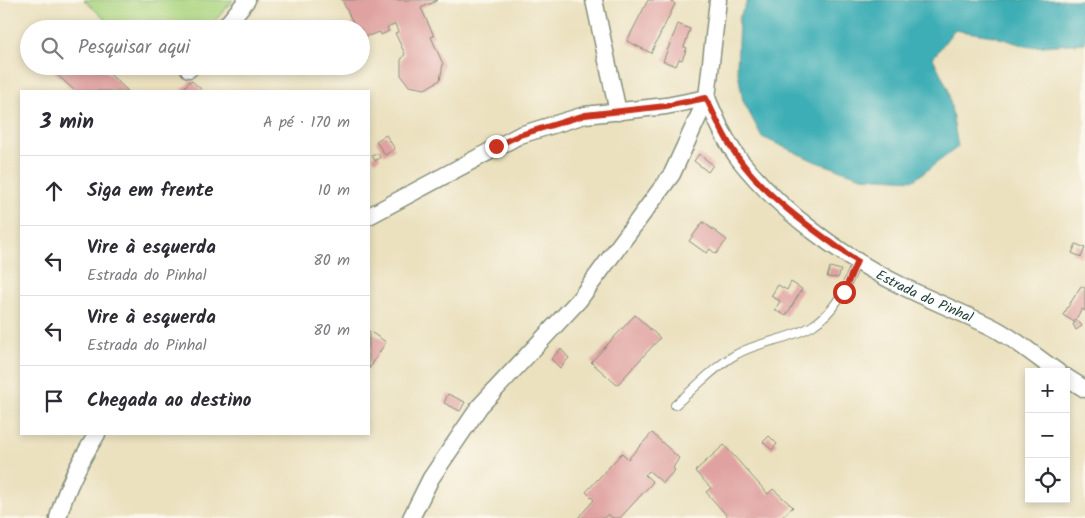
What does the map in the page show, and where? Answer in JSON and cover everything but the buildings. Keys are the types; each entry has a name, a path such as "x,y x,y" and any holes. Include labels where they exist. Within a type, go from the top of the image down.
{"street":[{"path":"230,20 247,0"},
{"path":"594,0 618,112"},
{"path":"411,518 431,478 480,406 579,300 672,174 706,98 718,0"},
{"path":"370,215 520,135 585,115 618,112 706,98"},
{"name":"Estrada do Pinhal","path":"706,98 723,135 738,158 766,190 814,231 857,261 902,286 992,327 1023,346 1053,368"},
{"path":"1070,380 1085,389"},
{"path":"58,518 64,495 80,460 96,435"}],"lane":[{"path":"675,405 735,355 757,344 811,326 830,310 844,292 857,261"}],"green space":[{"path":"84,0 233,0 216,20 106,20"}],"water":[{"path":"748,0 1085,0 1085,43 1029,47 993,36 954,30 933,58 948,89 958,147 914,180 862,177 816,162 762,137 743,101 737,67 739,18"}],"route":[{"path":"496,146 520,135 585,115 666,106 706,98 723,135 738,158 766,190 814,231 857,261 844,292"}]}
